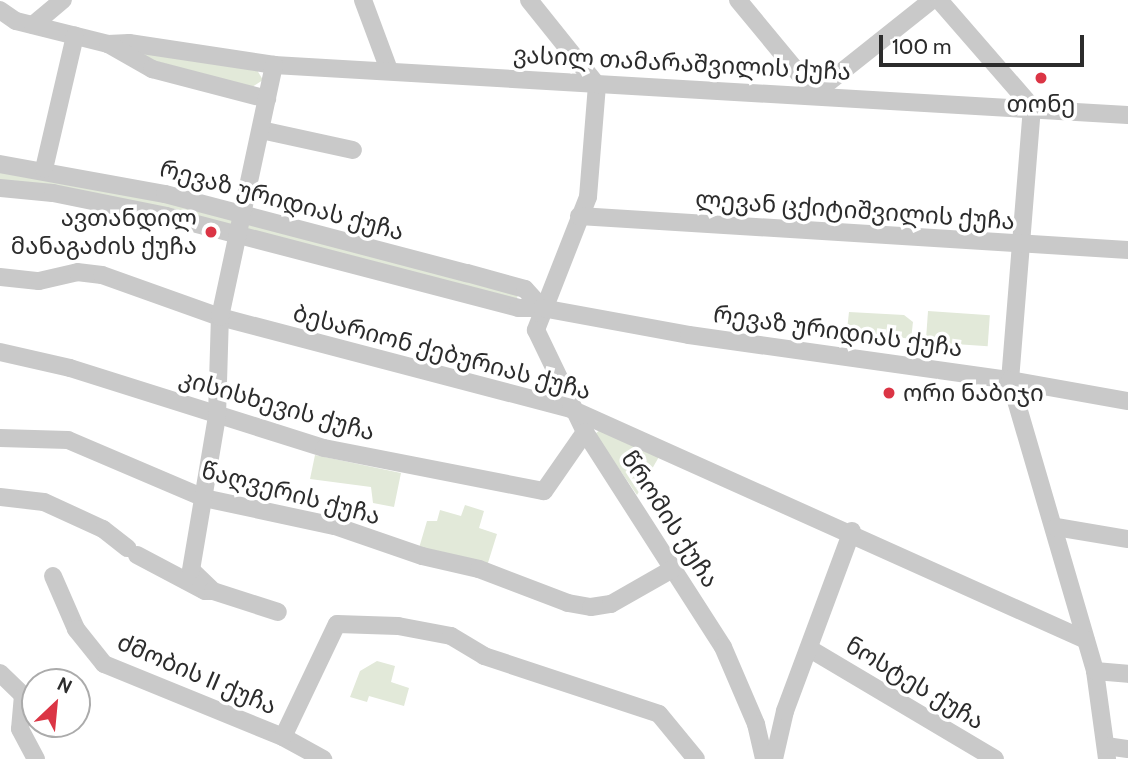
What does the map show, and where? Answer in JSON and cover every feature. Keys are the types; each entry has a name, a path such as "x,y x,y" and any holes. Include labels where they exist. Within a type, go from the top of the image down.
{"street":[{"path":"16,23 63,0"},
{"path":"363,0 389,70"},
{"path":"528,0 597,85 588,197 542,308"},
{"path":"738,0 815,93 932,0"},
{"path":"939,0 1032,107 1010,380 1056,527 1095,671 1107,752 1128,749"},
{"path":"0,10 16,23 108,44 152,69 267,99"},
{"path":"44,169 75,36"},
{"name":"ვასილ თამარაშვილის ქუჩა","path":"108,44 129,43 274,65 389,70 597,85 815,93 1128,115"},
{"path":"213,591 191,570 217,416 220,317 274,65"},
{"path":"261,130 353,150"},
{"name":"რევაზ ურიდიას ქუჩა","path":"0,164 44,169 242,214 525,289 542,308"},
{"name":"რევაზ ურიდიას ქუჩა","path":"0,188 53,193 237,235 518,308 542,308 689,335 1010,380 1128,401"},
{"name":"ლევან ცქიტიშვილის ქუჩა","path":"579,216 1128,250"},
{"name":"ბესარიონ ქებურიას ქუჩა","path":"0,278 39,281 77,272 102,275 220,317 571,409 852,531 1086,640"},
{"name":"წრომის ქუჩა","path":"542,308 536,330 571,409 674,568 739,681 764,759"},
{"name":"კისისხევის ქუჩა","path":"0,352 69,368 324,448 544,491 585,432"},
{"name":"წაღვერის ქუჩა","path":"0,438 68,440 204,498 335,526 422,556 479,569 568,603 591,607 611,604 674,568"},
{"path":"0,496 44,502 103,529 132,552 205,591 213,591 278,612"},
{"path":"1056,527 1128,539"},
{"path":"774,759 785,711 852,531"},
{"name":"ძმობის II ქუჩა","path":"54,576 76,629 104,664 283,737 323,759"},
{"path":"283,737 337,624 398,626 451,636 484,656 659,714 696,759"},
{"name":"ნოსტეს ქუჩა","path":"810,649 995,759"},
{"path":"1095,671 1128,674"},
{"path":"0,673 23,695 20,729 36,759"}],"green space":[{"path":"128,47 257,70 263,80 252,87 129,54"},
{"path":"0,170 53,176 237,217 234,229 0,183"},
{"path":"245,220 518,293 516,304 242,231"},
{"path":"928,311 990,315 988,346 926,342"},
{"path":"849,312 904,315 913,322 911,339 847,330"},
{"path":"601,429 660,455 637,495 595,434"},
{"path":"315,455 401,473 394,507 373,503 371,487 310,479"},
{"path":"465,505 484,511 479,528 497,534 487,566 419,548 427,521 437,521 440,510 461,516"},
{"path":"377,661 395,666 391,682 409,688 404,706 369,696 367,702 350,697 360,671"}],"place":[{"name":"თონე","path":"1041,78"},
{"name":"ავთანდილ მანაგაძის ქუჩა","path":"211,232"},
{"name":"ორი ნაბიჯი","path":"889,393"}]}
